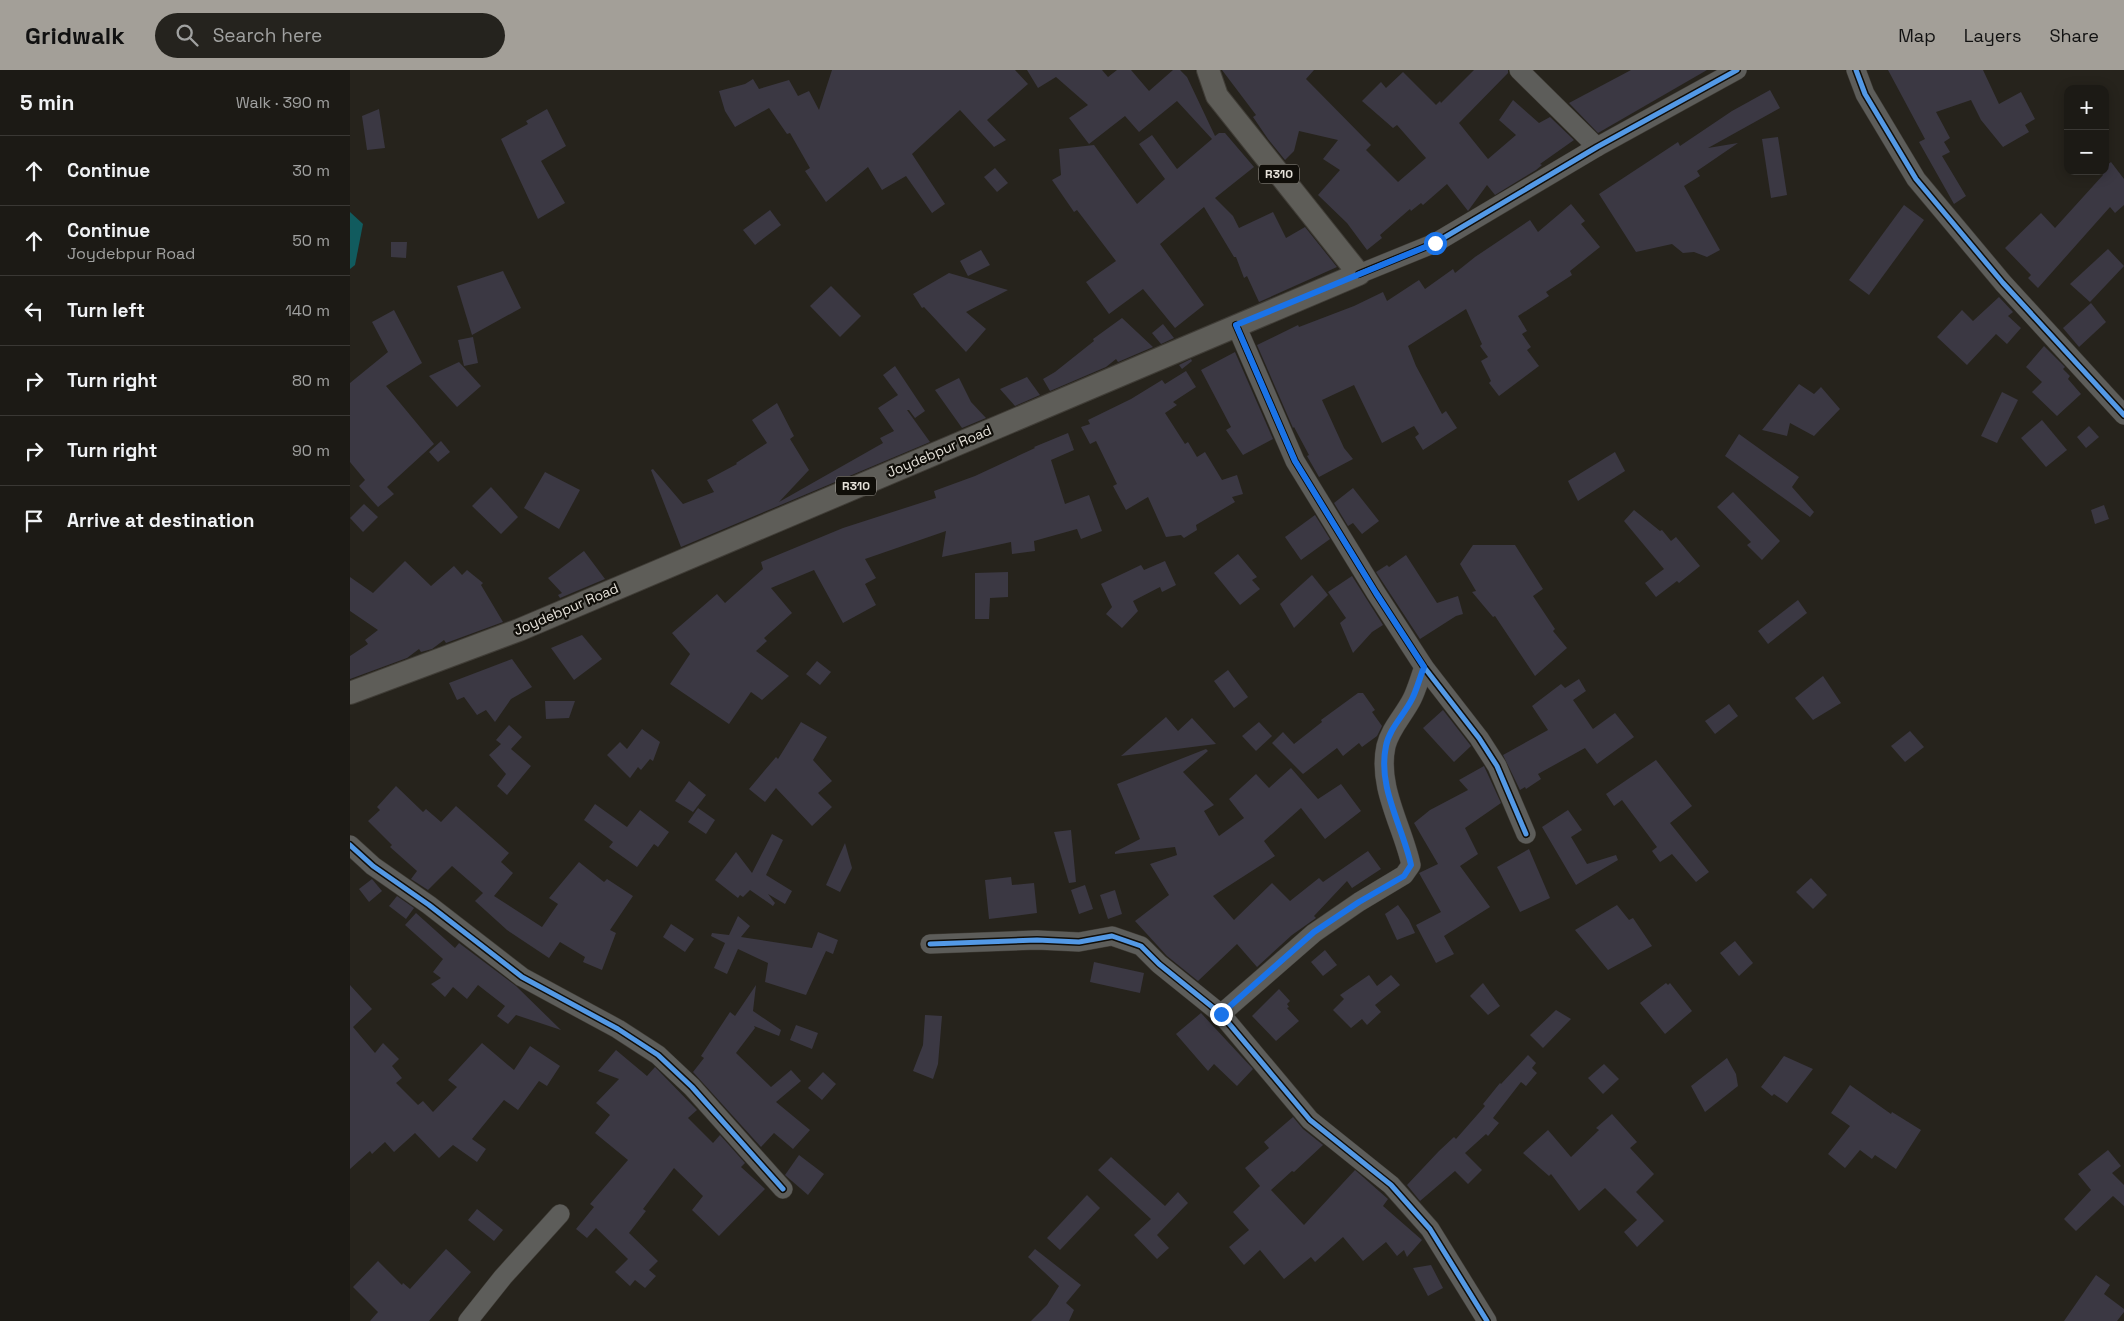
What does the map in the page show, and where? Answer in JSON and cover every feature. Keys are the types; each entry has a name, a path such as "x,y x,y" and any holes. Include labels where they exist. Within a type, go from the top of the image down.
{"main road":[{"name":"R310","path":"1208,70 1217,96 1359,274"},
{"name":"Joydebpur Road","path":"350,693 519,630 1359,274"}],"street":[{"path":"1519,70 1597,147"},
{"path":"1359,274 1435,243 1597,147 1737,70"},
{"path":"1856,70 1865,94 1916,179 2003,283 2124,415"},
{"path":"1236,325 1295,461 1424,667 1479,738 1497,766 1526,834"},
{"path":"1221,1014 1314,932 1359,902 1404,876 1411,865 1407,847 1397,824 1384,766 1386,745 1412,699 1424,667"},
{"path":"350,845 373,866 429,905 522,977 618,1030 658,1055 692,1088 783,1189"},
{"path":"930,944 1037,940 1079,942 1112,936 1141,946 1159,964 1221,1014 1310,1120 1391,1185 1430,1229 1486,1321"},
{"path":"468,1321 560,1214"}],"water":[{"path":"350,212 363,224 355,265 350,269"}],"building":[{"path":"832,70 1015,70 1028,84 987,120 1006,140 994,147 960,110 912,154 945,204 932,213 906,176 882,190 868,167 826,202 805,171 810,168 790,133 787,134 769,108 735,127 725,111 719,91 745,84 753,79 759,89 789,80 798,96 809,91 819,110"},
{"path":"1027,70 1102,70 1108,77 1117,70 1131,70 1149,91 1173,70 1180,70 1187,77 1215,136 1219,133 1225,133 1254,167 1215,198 1233,216 1239,228 1273,212 1286,238 1305,227 1337,267 1259,302 1247,276 1244,278 1236,257 1234,257 1204,207 1160,244 1204,305 1175,328 1143,289 1109,314 1086,282 1116,261 1077,210 1074,212 1052,180 1061,175 1059,149 1094,145 1137,204 1165,179 1139,144 1152,135 1177,169 1212,139 1177,101 1139,132 1125,116 1089,144 1069,118 1088,105 1056,77 1038,88"},
{"path":"1222,70 1314,70 1306,79 1371,145 1366,150 1398,182 1426,158 1397,125 1393,128 1362,101 1381,82 1386,88 1403,72 1436,105 1440,101 1441,103 1474,70 1508,70 1508,73 1459,123 1488,159 1516,135 1499,120 1513,100 1539,123 1550,117 1574,140 1540,164 1542,165 1536,170 1495,195 1487,185 1468,211 1447,184 1423,205 1421,203 1411,211 1410,209 1380,235 1382,238 1367,250 1347,223 1318,195 1340,170 1323,159 1338,140 1299,131 1294,151 1285,160 1253,117 1256,115"},
{"path":"1631,70 1707,70 1598,133 1569,103"},
{"path":"1888,70 1983,70 1999,104 2021,92 2035,119 2025,125 2029,132 2003,147 1981,120 1971,100 1936,112 1950,138 1944,142 1950,152 1942,156 1966,196 1954,204 1919,142 1925,139"},
{"path":"1770,90 1780,108 1708,148 1738,143 1697,171 1700,176 1684,186 1720,250 1707,257 1694,252 1683,253 1672,244 1636,252 1599,194 1678,142 1680,146 1732,111"},
{"path":"379,109 385,148 367,150 362,116"},
{"path":"547,109 566,146 541,161 565,203 538,219 501,139 528,124 526,121"},
{"path":"1778,137 1787,195 1771,198 1762,139"},
{"path":"2111,162 2124,179 2124,205 2115,213 2110,207 2038,288 2028,278 2031,275 2005,248 2041,213 2055,228 2103,175 2109,175 2109,164"},
{"path":"995,168 1008,183 997,192 984,177"},
{"path":"1571,204 1585,221 1581,224 1600,247 1570,271 1572,275 1546,292 1549,296 1518,316 1527,331 1522,334 1531,347 1527,350 1539,366 1499,396 1489,383 1491,381 1481,361 1488,357 1480,346 1482,344 1466,309 1408,346 1416,366 1442,414 1446,411 1457,428 1423,450 1415,437 1419,434 1414,426 1382,443 1354,385 1322,400 1344,448 1353,459 1319,477 1293,428 1257,345 1298,325 1299,327 1354,306 1383,292 1387,301 1419,280 1425,289 1453,269 1455,273 1475,257 1530,220 1538,232"},
{"path":"1904,205 1924,220 1869,295 1849,280"},
{"path":"770,210 781,225 755,245 743,230"},
{"path":"391,242 407,242 406,258 391,257"},
{"path":"2108,249 2124,266 2090,302 2070,284"},
{"path":"981,250 990,265 968,276 960,261"},
{"path":"503,271 521,308 472,335 457,286"},
{"path":"949,273 1008,290 966,312 986,329 966,352 924,307 922,308 913,294"},
{"path":"831,286 861,316 840,337 810,306"},
{"path":"1999,297 2013,312 2008,316 2021,328 2007,344 1996,334 1967,365 1937,337 1962,310 1973,321"},
{"path":"2091,303 2106,322 2079,347 2063,328"},
{"path":"394,310 422,363 386,386 434,444 387,487 394,494 378,507 359,486 365,480 350,462 350,383 388,352 372,322"},
{"path":"1122,318 1153,347 1118,362 1116,359 1106,367 1050,391 1043,379 1055,372 1094,341 1093,339"},
{"path":"1163,324 1174,338 1161,344 1152,333"},
{"path":"473,337 478,363 464,366 458,340"},
{"path":"2044,346 2065,367 2063,369 2070,376 2068,379 2081,394 2057,416 2032,392 2042,382 2026,367"},
{"path":"1235,352 1273,439 1243,455 1226,430 1231,427 1201,370"},
{"path":"1191,359 1192,361 1182,369 1179,365"},
{"path":"459,362 481,386 457,407 429,376"},
{"path":"895,366 925,411 915,418 907,410 930,442 681,547 651,470 653,469 683,504 714,492 707,480 737,464 767,443 752,420 777,403 794,436 790,439 809,470 779,502 883,443 880,438 894,431 878,408 898,395 883,375"},
{"path":"1186,371 1196,387 1173,402 1177,405 1165,413 1185,444 1188,442 1197,457 1205,452 1222,480 1237,475 1243,494 1232,497 1235,502 1196,525 1197,530 1184,538 1181,535 1166,537 1148,497 1126,510 1113,486 1117,484 1096,441 1090,444 1081,427 1090,424 1088,420 1131,399 1162,380 1165,384"},
{"path":"1027,377 1040,395 1015,406 1000,389"},
{"path":"959,378 971,402 986,418 962,428 935,390"},
{"path":"1799,384 1814,394 1821,387 1840,409 1814,436 1790,423 1787,436 1762,430"},
{"path":"2002,392 2018,400 1997,443 1981,436"},
{"path":"2042,420 2067,450 2046,467 2021,438"},
{"path":"2089,426 2099,437 2086,448 2077,437"},
{"path":"1068,433 1074,450 1051,460 1065,504 1089,495 1102,531 1081,539 1077,529 1034,541 1035,551 1012,554 1011,542 942,557 946,531 865,559 876,578 865,584 876,605 843,623 814,570 771,588 792,613 764,638 767,641 756,651 789,676 762,700 751,692 729,724 670,684 690,654 672,633 717,594 725,603 763,569 761,562 843,528 936,498 934,491 975,476 1034,447"},
{"path":"1739,434 1799,477 1792,487 1814,512 1810,517 1725,456"},
{"path":"441,441 450,452 438,462 429,452"},
{"path":"1615,452 1625,471 1578,501 1568,481"},
{"path":"545,472 580,490 559,529 524,508"},
{"path":"491,487 518,517 501,534 472,506"},
{"path":"1353,488 1379,521 1362,534 1353,523 1348,526 1334,503"},
{"path":"1733,492 1780,541 1762,560 1747,545 1751,542 1717,507"},
{"path":"364,504 378,517 363,532 350,518"},
{"path":"2104,505 2109,519 2095,524 2091,510"},
{"path":"1634,510 1660,531 1662,530 1671,541 1676,537 1700,566 1679,583 1677,581 1656,597 1645,583 1664,569 1624,521"},
{"path":"1315,515 1330,539 1301,560 1285,537"},
{"path":"1473,545 1515,545 1543,589 1533,596 1555,629 1553,631 1567,648 1535,676 1495,616 1493,617 1472,592 1476,591 1460,564"},
{"path":"584,551 605,579 560,598 558,595 562,593 548,578"},
{"path":"1238,554 1257,577 1252,580 1260,589 1240,605 1214,573"},
{"path":"1406,555 1437,603 1458,596 1463,614 1456,616 1420,639 1376,572 1387,565 1389,567"},
{"path":"405,561 431,586 454,566 462,575 467,570 483,583 481,585 503,622 446,643 444,640 432,649 421,652 419,649 407,658 350,679 350,656 368,644 365,640 378,630 350,611 350,577 373,593"},
{"path":"1165,561 1176,585 1162,592 1160,587 1133,601 1138,611 1122,628 1106,614 1112,607 1101,584 1141,565 1144,570"},
{"path":"1008,572 1008,597 990,598 989,619 975,619 975,573"},
{"path":"1312,575 1328,595 1294,628 1280,604"},
{"path":"1352,576 1383,625 1372,632 1353,653 1340,623 1346,618 1328,592"},
{"path":"1798,600 1807,613 1768,644 1758,631"},
{"path":"582,635 602,659 574,680 551,648"},
{"path":"512,659 532,687 511,699 495,722 486,710 477,715 464,697 457,700 449,683"},
{"path":"817,661 831,672 820,685 806,674"},
{"path":"1228,670 1248,697 1234,708 1214,681"},
{"path":"1823,676 1841,703 1813,720 1795,698"},
{"path":"1579,679 1586,691 1573,700 1593,729 1615,713 1634,737 1597,764 1585,748 1538,774 1541,779 1526,789 1525,787 1520,790 1503,755 1548,730 1532,706 1561,684 1565,688"},
{"path":"1358,693 1363,693 1375,710 1372,712 1382,726 1377,736 1362,747 1359,743 1343,756 1337,748 1303,774 1272,743 1283,732 1294,744 1322,722 1321,720"},
{"path":"545,701 575,701 569,718 546,719"},
{"path":"1729,704 1738,716 1715,734 1705,721"},
{"path":"1443,710 1471,746 1454,762 1423,728"},
{"path":"1166,717 1178,731 1192,718 1216,744 1121,756"},
{"path":"801,722 827,737 813,760 832,781 818,793 832,807 812,826 776,788 765,802 749,789 776,757 778,759"},
{"path":"1259,722 1272,736 1256,751 1242,736"},
{"path":"509,725 522,737 511,749 531,766 507,795 497,786 506,774 489,755 501,744 496,740"},
{"path":"642,729 660,742 653,761 650,759 641,770 638,767 630,778 607,755 620,742 627,749"},
{"path":"1910,731 1924,747 1905,762 1891,746"},
{"path":"1206,749 1208,751 1183,772 1214,805 1204,811 1219,836 1244,818 1229,799 1256,774 1269,788 1291,768 1318,799 1341,784 1361,811 1325,839 1301,808 1264,841 1275,856 1213,896 1234,920 1272,883 1290,901 1319,878 1323,882 1368,851 1381,869 1352,888 1347,881 1314,916 1316,918 1292,935 1257,967 1237,944 1198,981 1167,956 1135,921 1169,895 1150,864 1177,855 1175,847 1115,854 1115,852 1140,839 1117,784"},
{"path":"1656,760 1692,806 1670,823 1709,872 1696,882 1672,854 1660,862 1652,851 1657,847 1622,800 1614,806 1606,794"},
{"path":"1484,766 1501,803 1465,828 1478,854 1460,866 1490,907 1444,936 1454,954 1436,963 1416,925 1441,912 1419,873 1438,864 1414,823 1430,810 1468,790 1459,780"},
{"path":"689,781 706,795 693,812 675,801"},
{"path":"396,786 423,812 426,809 441,822 456,806 509,853 501,862 513,873 494,896 542,927 558,904 549,898 579,862 604,882 607,879 633,896 610,930 616,933 602,970 583,962 585,957 560,942 549,958 507,930 475,901 483,893 452,866 428,890 411,879 417,871 390,847 392,845 368,821 380,810 377,807"},
{"path":"595,804 627,827 640,810 669,832 658,847 654,844 637,867 609,847 613,842 584,820"},
{"path":"698,808 715,820 706,834 688,822"},
{"path":"1568,810 1582,830 1571,837 1587,864 1616,855 1618,860 1576,885 1542,827"},
{"path":"1071,830 1076,882 1069,883 1054,832"},
{"path":"772,834 783,840 766,875 792,891 785,904 768,894 775,903 773,906 750,890 743,897 740,895 738,898 715,880 736,852 752,873"},
{"path":"845,843 852,868 840,892 826,885"},
{"path":"1529,849 1550,898 1520,912 1497,867"},
{"path":"1011,877 1012,885 1034,883 1037,913 989,919 985,880"},
{"path":"1811,878 1827,895 1813,909 1796,892"},
{"path":"372,879 382,891 369,902 359,889"},
{"path":"1085,885 1093,909 1079,914 1071,890"},
{"path":"1115,890 1122,914 1108,919 1100,895"},
{"path":"397,896 414,908 406,919 389,906"},
{"path":"1398,905 1409,920 1415,933 1397,940 1385,914"},
{"path":"1617,905 1629,920 1633,918 1652,946 1608,970 1575,930"},
{"path":"416,913 455,948 459,943 516,986 561,1030 516,1015 508,1024 497,1016 505,1006 478,985 467,999 453,987 445,997 431,984 441,978 433,972 443,959 405,925"},
{"path":"738,916 750,926 741,937 812,948 818,932 838,940 833,954 826,951 806,995 765,982 768,963 738,949 727,974 714,968 725,943 711,936 712,933 729,935"},
{"path":"671,924 694,939 685,952 663,937"},
{"path":"1735,941 1753,963 1739,976 1720,953"},
{"path":"1325,950 1337,965 1323,976 1311,962"},
{"path":"1094,962 1144,973 1140,993 1090,982"},
{"path":"1369,975 1377,986 1391,975 1400,985 1375,1005 1381,1012 1367,1025 1362,1019 1351,1028 1333,1010 1344,999 1340,995"},
{"path":"1483,983 1500,1006 1488,1015 1470,996"},
{"path":"1666,983 1668,985 1670,983 1692,1011 1665,1034 1640,1003"},
{"path":"350,985 372,1009 353,1027 375,1053 383,1043 399,1059 392,1066 402,1078 396,1083 418,1105 423,1101 433,1112 457,1087 448,1080 482,1043 514,1070 530,1046 560,1066 547,1086 539,1081 518,1110 504,1100 472,1139 486,1149 477,1162 453,1145 439,1158 415,1133 394,1152 385,1142 372,1154 370,1151 350,1169"},
{"path":"756,985 753,1011 781,1030 779,1036 754,1026 755,1028 736,1053 771,1087 791,1070 801,1081 776,1102 810,1130 793,1149 774,1133 761,1147 693,1072 704,1058 701,1056 730,1012 735,1016"},
{"path":"1279,989 1290,1001 1287,1004 1289,1007 1287,1008 1299,1021 1276,1041 1252,1016"},
{"path":"1556,1010 1571,1019 1543,1048 1530,1035"},
{"path":"1201,1013 1253,1069 1237,1086 1214,1064 1208,1071 1176,1034"},
{"path":"925,1015 942,1016 938,1064 933,1079 913,1071 923,1045"},
{"path":"796,1025 818,1033 812,1049 790,1040"},
{"path":"616,1050 647,1076 655,1067 697,1110 688,1118 713,1143 720,1135 745,1163 741,1167 765,1189 719,1236 692,1210 703,1196 674,1168 643,1209 646,1211 629,1233 658,1261 649,1270 656,1276 645,1288 635,1280 630,1286 615,1272 628,1259 596,1228 587,1238 576,1229 594,1207 590,1204 628,1160 595,1133 610,1115 596,1103 619,1079 598,1071"},
{"path":"1528,1055 1536,1063 1532,1068 1537,1073 1526,1086 1521,1082 1493,1118 1499,1123 1488,1136 1486,1134 1465,1153 1482,1170 1468,1184 1455,1171 1420,1201 1407,1185 1439,1151 1454,1137 1456,1139 1485,1106 1483,1104 1500,1083"},
{"path":"1784,1056 1813,1069 1787,1103 1774,1094 1772,1096 1761,1087"},
{"path":"1727,1058 1736,1074 1738,1086 1705,1112 1691,1086"},
{"path":"1604,1064 1619,1079 1603,1094 1588,1078"},
{"path":"823,1072 836,1084 822,1100 808,1088"},
{"path":"1850,1085 1891,1114 1892,1112 1921,1130 1896,1169 1875,1155 1872,1159 1860,1150 1845,1168 1828,1154 1850,1126 1831,1113"},
{"path":"1612,1114 1637,1142 1630,1148 1654,1174 1636,1192 1664,1221 1637,1247 1624,1232 1637,1220 1605,1188 1579,1211 1551,1174 1549,1176 1523,1153 1548,1130 1571,1157 1599,1130 1596,1128"},
{"path":"1293,1117 1303,1129 1323,1145 1271,1190 1304,1225 1355,1170 1388,1199 1383,1206 1422,1240 1407,1257 1404,1250 1397,1256 1386,1242 1363,1261 1343,1237 1315,1262 1311,1257 1284,1279 1260,1250 1244,1265 1229,1247 1249,1230 1233,1212 1260,1186 1245,1168 1269,1148 1264,1142"},
{"path":"2108,1150 2121,1166 2112,1173 2124,1185 2124,1206 2113,1196 2076,1231 2064,1219 2091,1190 2078,1174"},
{"path":"799,1155 824,1174 808,1195 785,1175"},
{"path":"1111,1157 1165,1206 1178,1192 1188,1203 1157,1235 1169,1248 1157,1259 1134,1235 1151,1219 1098,1170"},
{"path":"1087,1195 1100,1208 1060,1250 1047,1238"},
{"path":"477,1209 503,1230 494,1241 468,1220"},
{"path":"446,1249 471,1272 429,1321 370,1321 378,1312 353,1287 378,1261 402,1285 403,1283 410,1289"},
{"path":"1035,1249 1081,1285 1066,1303 1074,1310 1069,1321 1031,1321 1047,1305 1059,1286 1028,1257"},
{"path":"1431,1265 1443,1288 1428,1296 1413,1268"},
{"path":"2096,1275 2110,1285 2104,1294 2124,1309 2124,1312 2117,1321 2064,1321"}],"cycle path":[{"path":"1359,274 1435,243 1597,147 1737,70"},
{"path":"1856,70 1865,94 1916,179 2003,283 2124,415"},
{"path":"1236,325 1295,461 1424,667 1479,738 1497,766 1526,834"},
{"path":"350,845 373,866 429,905 522,977 618,1029 658,1055 692,1087 783,1189"},
{"path":"930,944 1037,940 1079,942 1112,936 1141,946 1159,964 1221,1014 1310,1120 1391,1185 1430,1229 1487,1321"}],"route":[{"path":"1221,1014 1314,932 1359,902 1404,876 1411,865 1407,847 1397,824 1384,766 1386,745 1397,722 1412,699 1424,667 1295,461 1236,325 1435,243"}]}
